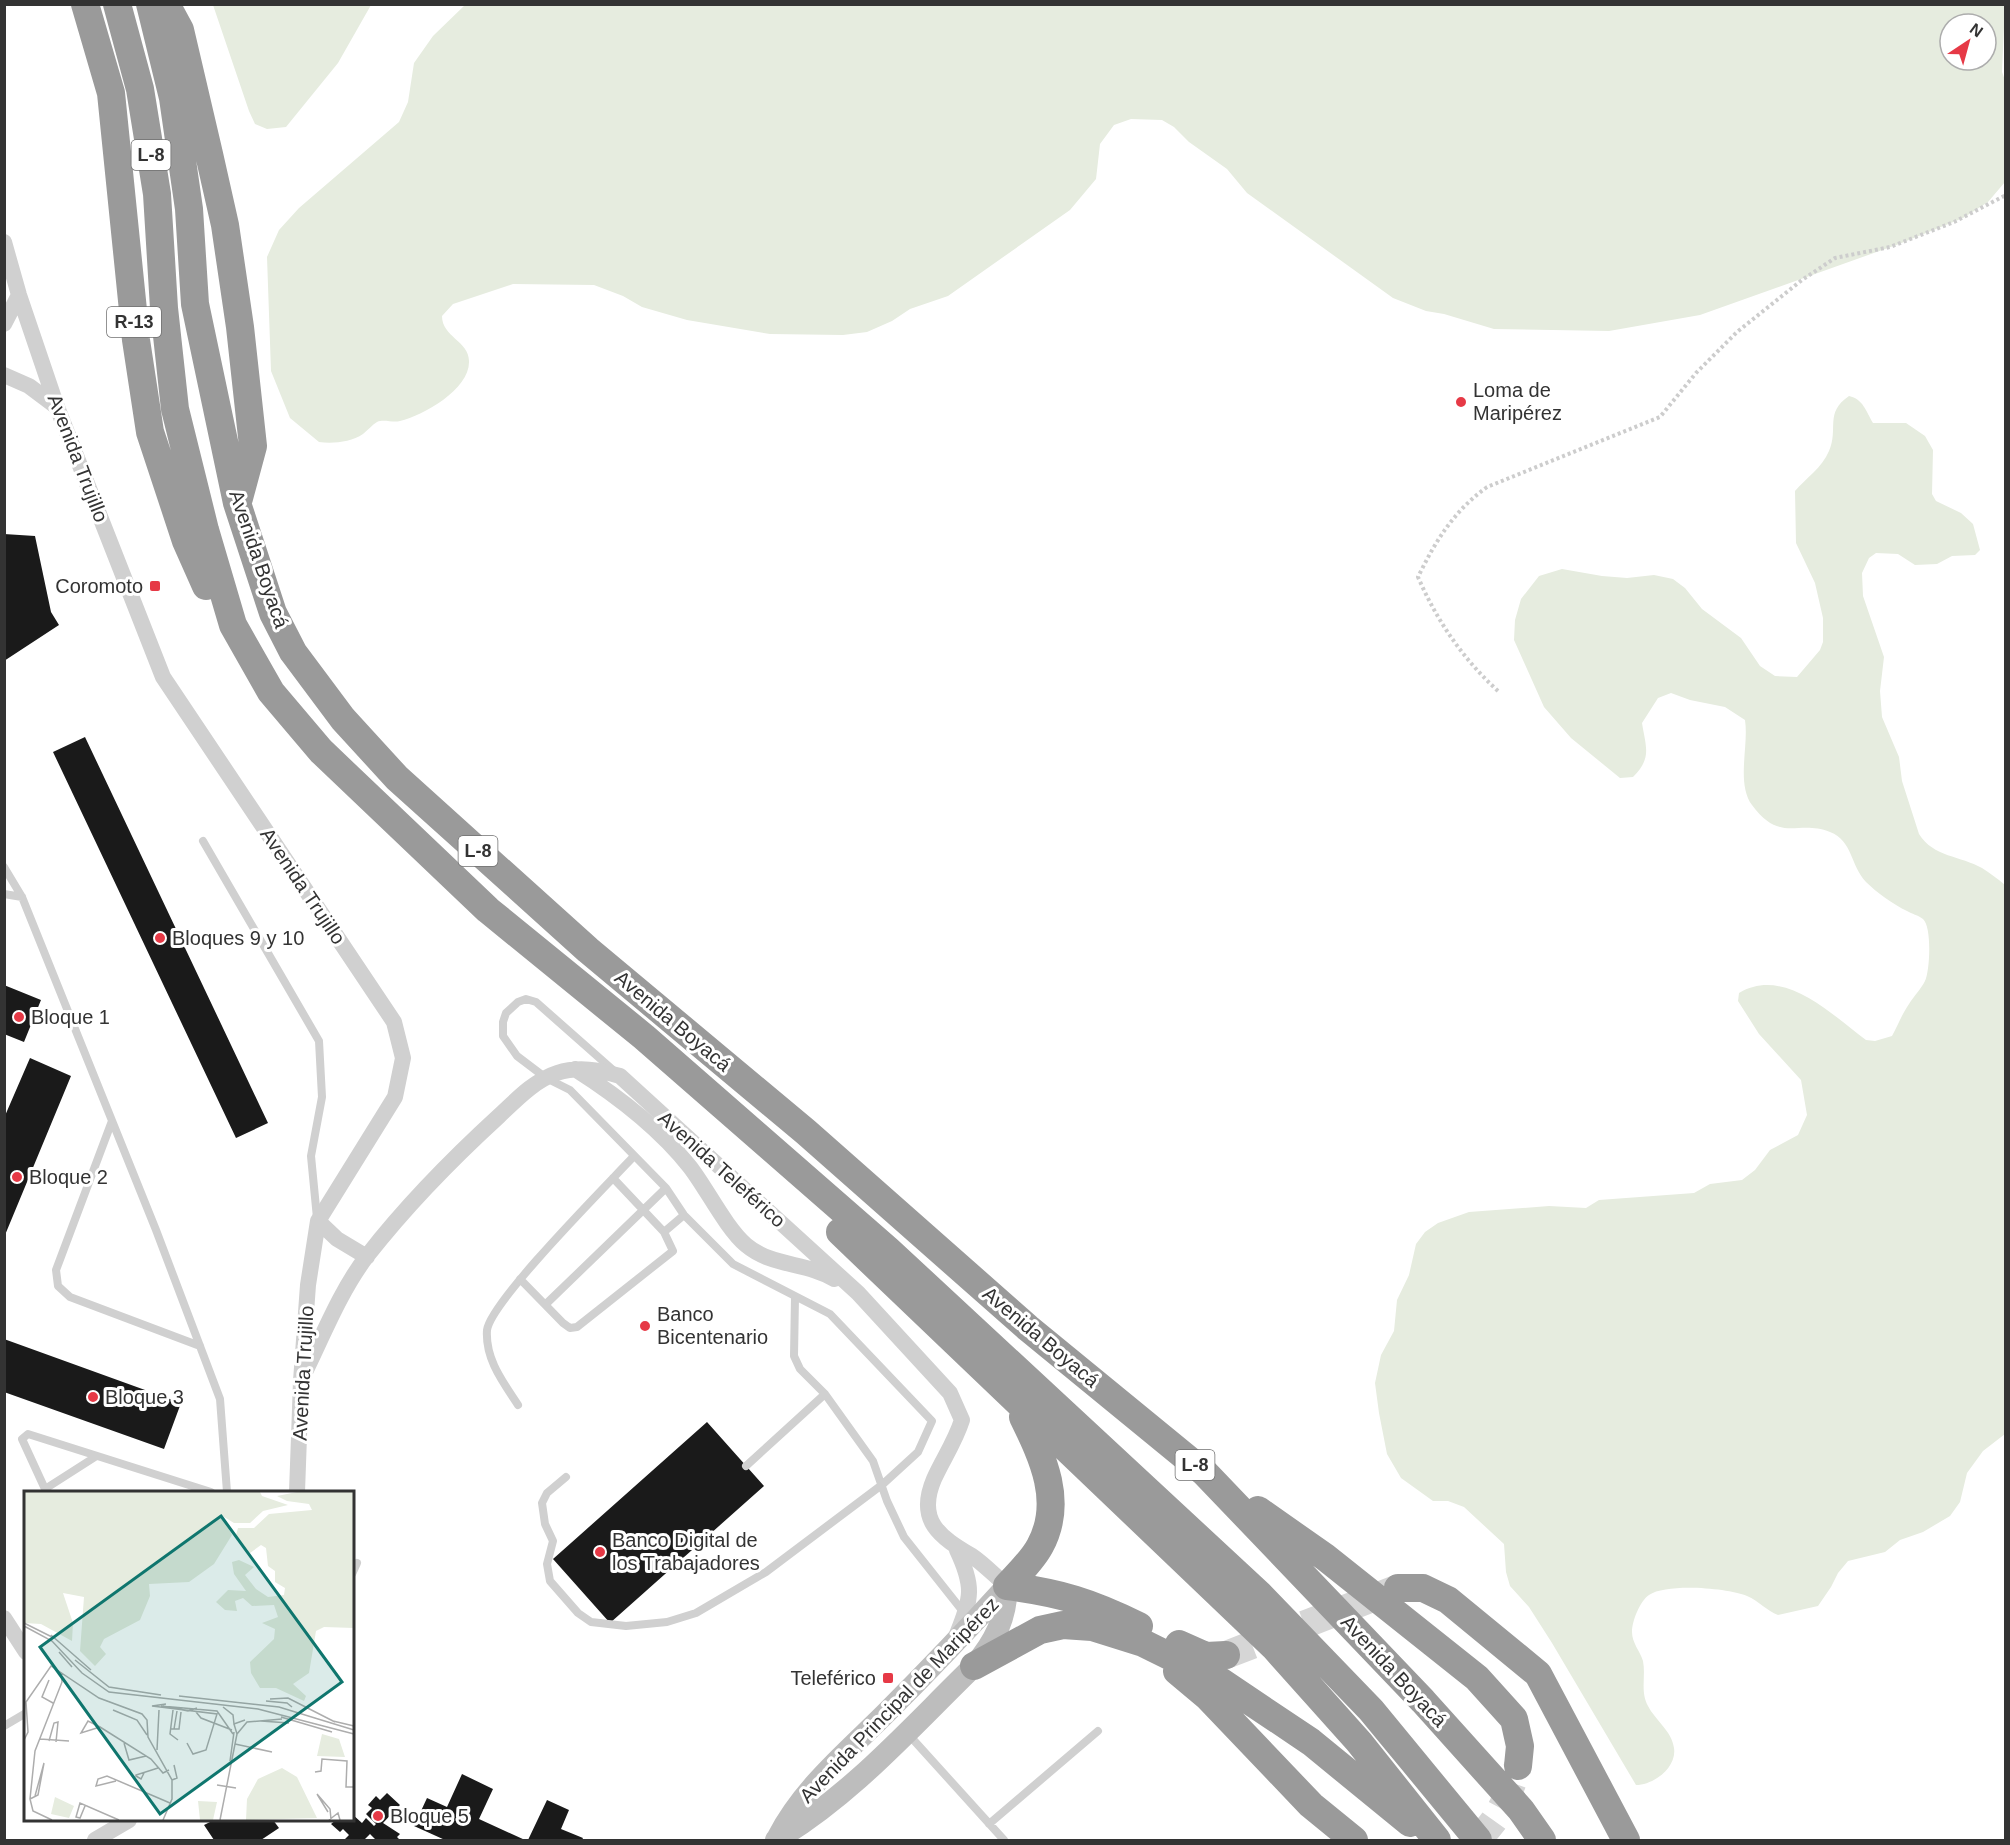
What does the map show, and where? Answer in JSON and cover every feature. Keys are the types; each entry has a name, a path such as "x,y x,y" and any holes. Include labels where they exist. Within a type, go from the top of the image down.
{"highway":[{"name":"R-13","path":"85,4 111,93 135,340 150,432 186,541 204,584 233,625"},
{"name":"Avenida Boyacá","path":"117,4 140,89 157,194 164,308 175,409 205,530 233,625 271,692 321,751 488,910 733,1112 888,1250 1259,1593 1371,1710 1478,1840"},
{"name":"Avenida Boyacá","path":"150,4 173,98 189,209 195,304 237,503 273,613 293,652 343,719 397,778 588,950 806,1132 1028,1328 1205,1473 1424,1701 1521,1810 1542,1840"},
{"path":"166,4 180,30 225,225 237,305 253,446 237,503"},
{"path":"733,1112 801,1195 1275,1648 1359,1743 1436,1840"},
{"path":"1007,1586 1040,1546 1047,1526 1051,1496 1051,1484 1044,1460 1016,1402"},
{"path":"1205,1473 1325,1557 1477,1678 1514,1719 1520,1746 1518,1766"},
{"path":"1007,1586 1069,1596 1091,1603 1206,1656 1226,1655"},
{"path":"1398,1588 1423,1588 1448,1600 1538,1674 1626,1840"},
{"path":"974,1666 1040,1630 1063,1625 1092,1627 1143,1643 1221,1680 1311,1742 1377,1798 1436,1840"},
{"path":"1143,1643 1208,1697 1311,1806 1354,1840"}],"street":[{"name":"Avenida Trujillo","path":"4,242 19,295 57,407 163,677 394,1022 403,1058 395,1097 318,1221 308,1286 301,1381 297,1491"},
{"path":"4,324 19,295"},
{"path":"4,375 29,386 57,407"},
{"name":"Avenida Teleférico","path":"575,1069 599,1084 645,1122 688,1166 744,1243 769,1259 822,1271 858,1293"},
{"name":"Avenida Teleférico","path":"301,1381 337,1305 367,1257 457,1155 524,1093 546,1078 575,1069 596,1069 620,1076 858,1293 950,1393 962,1420 955,1441 934,1478 928,1497 935,1530 957,1550 972,1557 1007,1586"},
{"path":"318,1221 337,1239 367,1257"},
{"name":"Avenida Teleférico","path":"952,1648 966,1614 970,1593 969,1575 957,1550"},
{"name":"Avenida Principal de Maripérez","path":"1007,1586 1006,1609 1001,1626 990,1648 974,1666 863,1777 803,1825 776,1840 802,1800 952,1648 1007,1586"},
{"path":"4,1618 24,1649"},
{"path":"843,1756 840,1765 844,1776 863,1777"},
{"path":"95,1840 127,1821"}],"lane":[{"path":"203,841 319,1041 322,1097 311,1156 318,1221"},
{"path":"4,867 22,897 112,1121 219,1399 227,1491"},
{"path":"4,894 22,897"},
{"path":"566,1477 547,1493 542,1503 545,1524 553,1541 547,1564 550,1581 578,1613 591,1622 626,1626 667,1622 696,1613 766,1572 883,1485 918,1452 932,1421 830,1314 733,1264 684,1215 666,1188 570,1090 546,1078 517,1056 504,1036 502,1022 506,1013 512,1006 526,999 536,1002 620,1076"},
{"path":"112,1121 56,1270 58,1286 70,1297 200,1346"},
{"path":"518,1405 501,1380 488,1354 488,1330 495,1312 520,1279 634,1156"},
{"path":"520,1279 563,1323 570,1328 577,1327 673,1251 664,1232 613,1178"},
{"path":"546,1304 666,1188"},
{"path":"664,1232 684,1215"},
{"path":"795,1297 794,1356 800,1369 825,1395 873,1461 887,1501 904,1537 966,1614"},
{"path":"746,1466 825,1395"},
{"path":"95,1457 46,1490 23,1444 24,1435 28,1434 208,1491"},
{"path":"354,1570 357,1563"},
{"path":"4,1726 24,1714"},
{"path":"989,1824 1098,1731"},
{"path":"906,1732 1004,1840"}],"path":[{"path":"1498,691 1458,648 1431,605 1418,577 1436,540 1464,504 1486,487 1660,417 1696,373 1737,332 1794,286 1835,258 1890,248 1954,222 2006,195"}],"shaded area":[{"path":"466,4 2005,5 2002,72 2006,83 2005,182 1988,202 1963,218 1899,244 1700,315 1609,331 1494,329 1426,311 1393,298 1247,193 1227,169 1189,142 1174,127 1162,120 1131,119 1114,125 1100,144 1096,179 1070,210 948,296 910,309 892,321 867,332 843,335 770,334 687,320 642,307 623,296 594,285 513,284 453,304 442,316 446,329 468,354 467,371 454,391 433,407 410,418 377,422 363,434 347,441 319,442 290,418 271,371 267,257 279,230 299,208 399,122 408,102 414,63 433,36"},
{"path":"213,5 371,5 338,63 286,127 267,129 255,124 249,111"},
{"path":"1849,396 1861,403 1873,423 1906,423 1925,436 1933,450 1932,494 1936,501 1961,513 1973,524 1980,550 1975,555 1952,556 1937,564 1915,565 1898,554 1876,553 1869,558 1862,573 1863,596 1884,657 1880,691 1882,717 1899,757 1902,781 1919,834 1925,842 1940,852 1982,868 2005,885 2005,1434 1983,1451 1967,1473 1960,1502 1950,1516 1923,1532 1900,1540 1885,1552 1848,1561 1818,1606 1778,1615 1747,1596 1726,1591 1683,1588 1658,1591 1649,1595 1635,1617 1632,1636 1643,1661 1646,1701 1670,1736 1674,1755 1663,1774 1650,1782 1636,1785 1552,1643 1529,1607 1510,1586 1506,1572 1504,1544 1464,1507 1448,1501 1433,1501 1401,1478 1387,1454 1375,1383 1381,1355 1394,1331 1397,1300 1409,1275 1416,1244 1425,1232 1438,1223 1469,1212 1549,1206 1586,1208 1599,1200 1694,1193 1710,1184 1742,1180 1755,1170 1770,1150 1798,1135 1807,1115 1801,1080 1759,1034 1738,1001 1739,993 1756,986 1773,985 1790,989 1822,1007 1866,1040 1875,1041 1892,1036 1925,981 1929,949 1928,931 1923,919 1891,902 1866,882 1847,847 1837,836 1818,829 1790,828 1772,824 1762,817 1752,805 1747,796 1744,775 1745,720 1725,707 1690,700 1671,693 1658,698 1642,723 1646,746 1643,764 1633,777 1620,778 1571,738 1544,707 1514,640 1515,620 1521,599 1539,576 1562,569 1627,578 1654,575 1673,579 1685,588 1702,609 1741,638 1760,666 1775,676 1797,677 1820,650 1823,642 1823,618 1815,583 1796,543 1795,491 1826,457 1832,443 1834,415 1841,402"}],"building":[{"path":"4,534 35,536 51,612 59,625 4,661"},
{"name":"Bloques 9 y 10","path":"85,737 268,1123 236,1138 53,752"},
{"name":"Bloque 1","path":"4,985 41,1000 24,1042 4,1034"},
{"name":"Bloque 2","path":"30,1058 71,1076 5,1235 4,1118"},
{"name":"Bloque 3","path":"4,1339 181,1403 164,1449 4,1392"},
{"path":"707,1422 764,1486 610,1623 553,1559"},
{"path":"462,1774 493,1789 479,1819 525,1840 445,1840 414,1826 427,1798 447,1807"},
{"name":"Bloque 5","path":"387,1793 400,1805 383,1823 400,1834 397,1837 400,1840 376,1840 370,1834 364,1840 344,1840 349,1835 343,1829 340,1832 331,1824 335,1821 354,1821 354,1816 362,1823 366,1818 374,1826 376,1824 366,1814 372,1808 368,1805 376,1796 380,1800"},
{"path":"547,1800 569,1810 561,1829 583,1838 582,1840 528,1840"},
{"path":"212,1821 274,1821 279,1828 261,1840 214,1840 204,1825"}],"tunnel":[{"path":"1226,1655 1396,1589"},
{"path":"1474,1840 1497,1817 1518,1766"}],"place":[{"name":"Loma de Maripérez","path":"1461,402"},
{"name":"Coromoto","path":"155,586"},
{"name":"Bloques 9 y 10","path":"160,938"},
{"name":"Bloque 1","path":"19,1017"},
{"name":"Bloque 2","path":"17,1177"},
{"name":"Banco Bicentenario","path":"645,1326"},
{"name":"Bloque 3","path":"93,1397"},
{"name":"Banco Digital de los Trabajadores","path":"600,1552"},
{"name":"Teleférico","path":"888,1678"},
{"name":"Bloque 5","path":"378,1816"}]}
